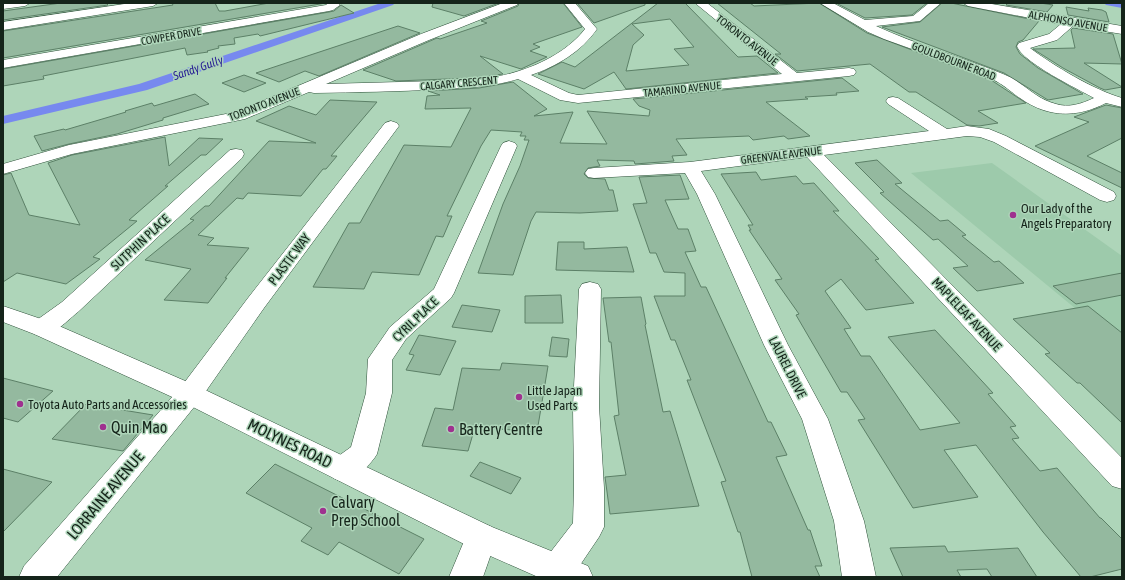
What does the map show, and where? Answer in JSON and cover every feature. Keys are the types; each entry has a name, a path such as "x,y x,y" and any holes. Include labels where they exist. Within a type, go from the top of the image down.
{"main road":[{"path":"3,6 25,3"},
{"path":"3,26 153,3"},
{"name":"COWPER DRIVE","path":"3,64 329,8 333,7 334,5 332,3"},
{"name":"TORONTO AVENUE","path":"3,169 69,150 240,116 432,34 513,3"},
{"name":"CALGARY CRESCENT","path":"302,89 412,87 462,84 490,82 520,75 558,57 588,35 591,29 569,3"},
{"name":"TORONTO AVENUE","path":"700,3 794,77"},
{"name":"GOULDBOURNE ROAD","path":"825,3 862,24 888,36 999,77 1013,85 1035,102 1049,107 1067,110 1083,108 1106,98"},
{"path":"862,24 916,19 936,3"},
{"name":"ALPHONSO AVENUE","path":"968,3 1122,30"},
{"path":"1070,22 1053,37 1029,43 1023,46 1024,49 1043,64 1106,98 1122,103"},
{"name":"TAMARIND AVENUE","path":"520,75 565,97 578,99 849,72"},
{"path":"893,102 944,134"},
{"name":"PLASTIC WAY","path":"190,394 256,303 391,126"},
{"name":"GREENVALE AVENUE","path":"594,173 690,167 967,131 983,132 1107,196"},
{"name":"CYRIL PLACE","path":"344,469 363,454 379,393 380,359 398,333 443,293 509,146"},
{"name":"MAPLELEAF AVENUE","path":"812,152 1122,477"},
{"name":"SUTPHIN PLACE","path":"42,328 70,307 236,154"},
{"name":"LAUREL DRIVE","path":"690,167 706,194 776,345 815,419 849,521 859,577"},
{"path":"567,573 588,527 589,488 586,406 590,289"},
{"name":"MOLYNES ROAD","path":"3,314 42,328 190,394 481,536 567,573"},
{"name":"LORRAINE AVENUE","path":"36,577 190,394"},
{"path":"466,577 481,536"}],"shaded area":[{"name":"Our Lady of the Angels Preparatory","path":"992,163 1122,256 1122,347 911,173"}],"building":[{"path":"61,3 106,3 108,5 3,20 3,11"},
{"path":"172,3 215,3 219,11 225,11 269,3 326,3 3,58 3,31 173,5"},
{"path":"433,3 499,3 464,16 432,7"},
{"path":"519,3 563,3 582,27 533,44 540,47 530,51 547,57 521,69 480,56 503,74 473,78 396,81 363,70 437,38 440,39 487,23 481,21 518,6"},
{"path":"577,3 645,3 645,5 594,23"},
{"path":"658,3 685,3 738,57 757,56 778,73 626,89 614,72 584,89 538,74 562,62 575,67","holes":["670,19 694,47 674,49 689,65 626,71 633,45 644,35 632,24"]},
{"path":"717,3 750,3 754,6 819,3 867,33 991,80 1026,103 978,111 998,123 979,126 967,125 916,92 909,92 870,64 797,71 775,54 781,54"},
{"path":"836,3 927,3 912,15 865,18"},
{"path":"942,3 951,3 1039,21 1023,40 1018,42 1016,47 1020,54 1038,68 1083,94 1048,100 1004,73 882,27 920,22"},
{"path":"1008,3 1040,3 1053,5 1047,12 1006,5"},
{"path":"341,5 354,13 260,36 258,34 234,38 235,44 218,46 219,48 207,51 208,52 187,55 185,48 43,76 44,79 3,86 3,69 329,12 334,11"},
{"path":"1066,7 1089,11 1088,8 1102,10 1106,12 1109,22 1068,15"},
{"path":"398,26 420,33 319,76 305,71 279,82 256,73"},
{"path":"1073,28 1113,34 1122,64 1084,63 1122,87 1105,90 1100,88 1063,68 1033,49 1075,48 1071,30"},
{"path":"244,75 266,83 244,92 222,83"},
{"path":"842,78 859,91 836,93 837,95 805,97 808,99 766,102 810,136 788,139 784,136 753,140 749,136 676,139 687,155 672,156 674,161 635,164 634,161 597,160 600,166 588,168 584,174 588,178 605,179 609,190 613,190 618,211 580,213 536,212 531,221 513,275 478,273 503,204 520,166 529,140 524,140 526,136 520,136 522,132 491,130 481,146 447,216 452,216 443,237 436,236 419,275 372,272 364,289 313,287 349,223 360,223 404,145 451,147 471,108 425,109 427,96 440,95 428,91 479,88 513,82 547,109 534,116 573,112 560,143 607,144 587,111 649,116 650,110 639,106 633,99"},
{"path":"195,94 209,104 117,134 42,151 34,136 65,130 152,103 154,106"},
{"path":"330,100 377,102 331,156 337,156 326,169 323,169 301,196 248,193 243,199 237,198 198,235 214,238 207,245 249,248 225,278 227,278 208,303 164,300 191,269 145,260 194,220 190,219 205,206 209,206 269,141 316,143 256,121 289,106 316,115"},
{"path":"1106,105 1122,108 1122,138 1087,156 1122,173 1122,188 1035,146 1089,122 1074,117"},
{"path":"165,137 169,166 199,138 223,139 206,155 201,155 165,186 168,186 129,220 137,221 93,257 100,259 66,284 17,273 3,282 3,175 11,173 29,215 80,225 48,163 72,155"},
{"path":"877,160 902,183 895,184 940,221 948,220 966,235 962,236 994,262 999,261 1024,283 977,291 953,268 968,266 938,239 933,240 880,193 884,192 855,163"},
{"path":"756,172 761,180 796,176 803,184 814,183 839,211 833,211 879,259 875,260 914,303 866,310 841,279 825,291 851,328 844,329 861,356 870,356 920,430 960,423 888,337 935,330 993,393 988,394 1016,426 1010,427 1019,438 1012,439 1040,471 1057,468 1100,518 1122,539 1122,569 1090,577 1081,577 1043,532 976,445 944,450 978,497 913,508 858,420 865,419 847,392 841,392 796,315 799,314 775,280 782,279 749,230 751,230 748,225 753,225 721,174"},
{"path":"680,175 689,199 665,200 678,229 688,229 696,251 685,252 701,287 706,287 768,422 771,422 787,455 776,457 808,530 810,530 822,566 815,566 820,577 752,577 740,532 738,532 721,482 726,481 687,380 691,380 675,340 671,340 654,296 685,296 685,273 664,272 656,253 650,253 633,204 647,203 639,177"},
{"path":"558,242 584,242 584,249 627,247 634,272 556,270"},
{"path":"1122,273 1122,295 1076,304 1053,286"},
{"path":"561,295 563,323 525,323 525,296"},
{"path":"641,297 645,325 663,412 670,411 699,506 610,514 605,477 626,475 614,416 619,415 611,342 609,342 603,298"},
{"path":"462,305 500,310 492,332 452,327"},
{"path":"1088,306 1122,333 1122,423 1080,383 1077,383 1045,354 1050,353 1013,319"},
{"path":"419,335 456,341 440,375 406,370 414,355 409,354"},
{"path":"552,337 569,339 567,357 549,356"},
{"path":"502,363 548,366 537,432 475,427 468,451 422,446 435,408 453,410 462,368 500,370"},
{"name":"Toyota Auto Parts and Accessories","path":"3,378 53,391 18,422 3,418"},
{"name":"Quin Mao","path":"86,404 153,415 123,451 52,439"},
{"path":"480,462 521,478 511,494 470,476"},
{"name":"Calvary Prep School","path":"275,464 424,539 399,574 339,542 328,555 301,541 312,528 246,493"},
{"path":"3,469 52,482 3,532"},
{"path":"945,546 948,552 1018,548 1037,577 992,577 987,569 957,570 961,577 903,577 890,548"}],"waterway":[{"name":"Sandy Gully","path":"3,120 143,87 390,3"},
{"name":"Sandy Gully","path":"1109,3 1122,5"}],"place":[{"name":"Our Lady of the Angels Preparatory","path":"1013,215"},
{"name":"Little Japan Used Parts","path":"519,397"},
{"name":"Toyota Auto Parts and Accessories","path":"20,404"},
{"name":"Quin Mao","path":"103,427"},
{"name":"Battery Centre","path":"451,429"},
{"name":"Calvary Prep School","path":"323,511"}]}
